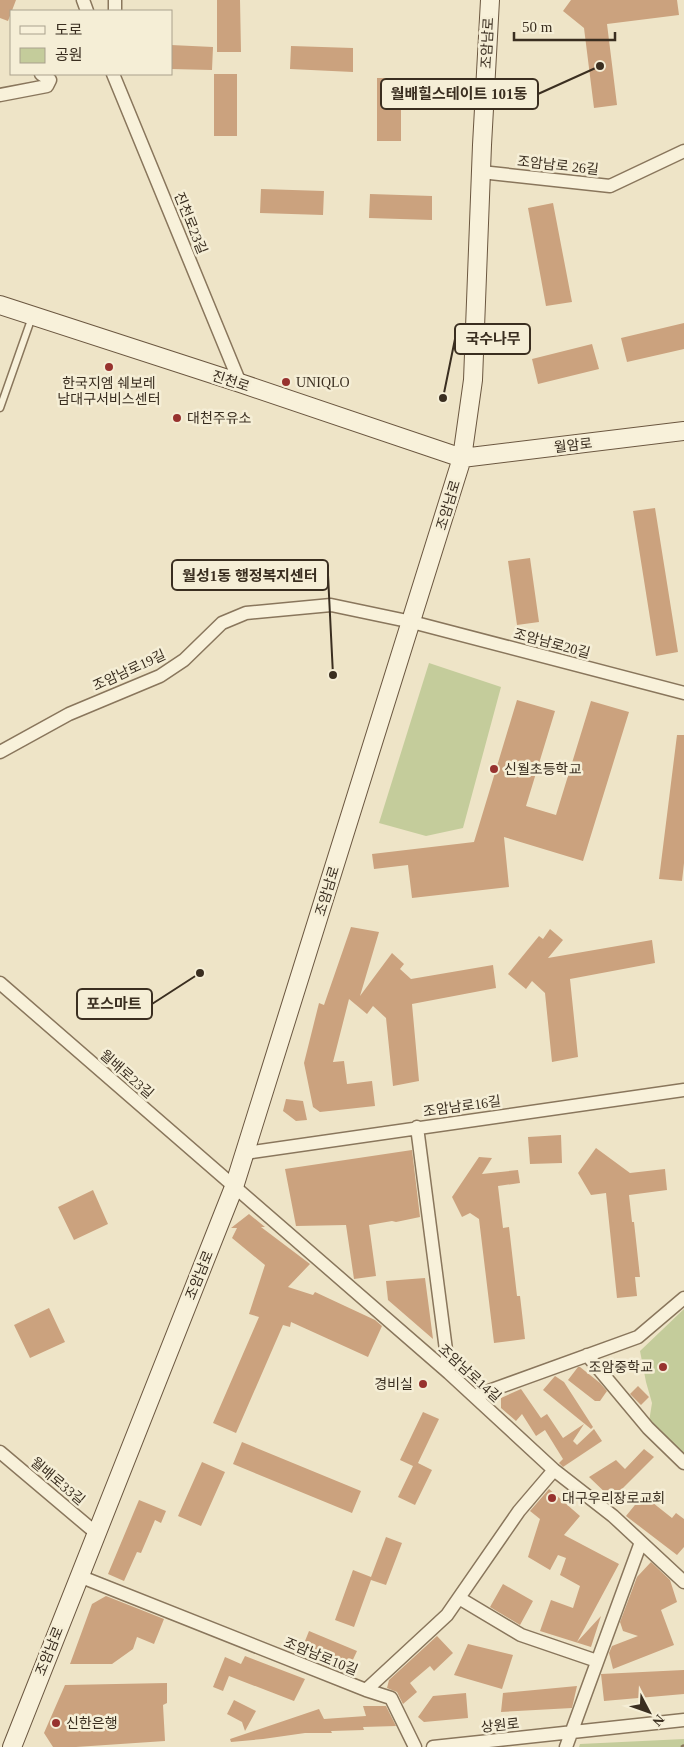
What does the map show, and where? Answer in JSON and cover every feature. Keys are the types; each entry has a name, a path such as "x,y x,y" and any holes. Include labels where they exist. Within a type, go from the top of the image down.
{"main road":[{"name":"조암남로","path":"12,1747 234,1187 462,458 473,380 490,0"},
{"name":"진천로","path":"0,305 462,458"},
{"name":"월암로","path":"462,458 684,431"}],"street":[{"path":"0,95 47,86 50,80 42,75"},
{"name":"진천로23길","path":"113,75 240,383"},
{"name":"조암남로 26길","path":"481,172 610,186 684,150"},
{"name":"조암남로19길","path":"0,752 69,714 160,676 184,660 222,622 246,613 331,604 412,622"},
{"name":"조암남로20길","path":"412,622 684,693"},
{"name":"월배로23길","path":"0,983 234,1187"},
{"name":"조암남로16길","path":"245,1152 684,1090"},
{"path":"417,1127 449,1373"},
{"name":"조암남로14길","path":"234,1187 449,1373 554,1470 613,1516 684,1582"},
{"path":"475,1396 638,1337 684,1298"},
{"path":"587,1355 648,1428 684,1463"},
{"name":"월배로33길","path":"0,1452 96,1533"},
{"name":"조암남로10길","path":"79,1576 366,1690 447,1615 519,1511 554,1470"},
{"path":"566,1747 641,1542"},
{"path":"459,1598 521,1635 597,1661"},
{"path":"366,1690 390,1698 415,1747"},
{"name":"상원로","path":"433,1747 684,1720"}],"lane":[{"path":"0,408 32,317"}],"green space":[{"path":"429,663 501,687 463,828 426,836 379,823"},
{"name":"조암중학교","path":"684,1309 684,1463 648,1428 652,1403 640,1351"},
{"path":"684,1739 684,1747 579,1747 580,1744"}],"building":[{"path":"0,0 16,0 12,10 10,10 8,21 0,18"},
{"path":"217,0 240,0 241,52 217,52"},
{"path":"571,0 677,0 679,15 607,24 617,105 594,108 584,28 563,11"},
{"path":"172,45 213,47 212,70 172,69"},
{"path":"291,46 353,48 353,72 290,69"},
{"path":"214,74 237,74 237,136 214,136"},
{"path":"377,78 401,78 401,141 377,141"},
{"path":"261,189 324,191 323,215 260,213"},
{"path":"370,194 432,196 432,220 369,218"},
{"path":"553,203 572,302 546,306 528,208"},
{"path":"684,323 684,349 627,362 621,338"},
{"path":"592,344 599,369 538,384 532,359"},
{"path":"655,508 678,652 656,656 633,511"},
{"path":"530,558 539,622 517,625 508,561"},
{"path":"517,700 555,711 526,806 556,815 591,701 629,712 583,861 504,837 509,887 412,898 408,865 374,869 372,854 474,842"},
{"path":"677,735 684,735 684,863 682,881 659,879"},
{"path":"351,927 379,932 360,996 392,953 404,964 400,969 411,979 493,965 496,988 412,1004 419,1081 393,1086 386,1018 373,1006 367,1014 349,999 333,1062 344,1061 347,1084 372,1081 375,1106 320,1112 313,1107 304,1063 319,1003 324,1005"},
{"path":"550,929 563,940 548,958 652,940 655,963 570,979 578,1057 552,1062 545,993 532,981 526,989 508,974 539,936 543,939"},
{"path":"286,1099 303,1101 307,1120 296,1121 283,1111"},
{"path":"561,1135 562,1163 530,1164 528,1137"},
{"path":"596,1148 630,1173 665,1169 667,1190 629,1195 640,1277 635,1277 637,1296 617,1298 606,1193 591,1195 578,1173"},
{"path":"412,1150 420,1217 369,1225 376,1276 354,1279 346,1225 296,1226 285,1169"},
{"path":"479,1157 492,1158 482,1174 518,1170 520,1183 498,1186 503,1228 509,1227 517,1296 520,1296 525,1339 494,1343 479,1219 470,1213 462,1217 452,1197"},
{"path":"93,1190 108,1224 74,1240 58,1207"},
{"path":"249,1214 265,1227 261,1227 310,1264 288,1287 313,1295 315,1292 375,1320 382,1326 368,1357 291,1322 290,1327 283,1325 236,1433 213,1423 259,1317 249,1314 265,1265 232,1238 237,1228 231,1228"},
{"path":"425,1278 433,1339 388,1300 386,1281"},
{"path":"49,1308 65,1342 30,1358 14,1325"},
{"path":"578,1367 600,1383 607,1391 600,1401 595,1401 568,1380"},
{"path":"555,1376 564,1382 593,1427 591,1429 543,1390"},
{"path":"638,1386 649,1397 641,1405 630,1394"},
{"path":"521,1389 541,1418 547,1414 563,1438 584,1424 573,1441 577,1445 594,1429 602,1441 563,1467 559,1463 563,1459 545,1430 536,1436 522,1414 516,1421 501,1408 501,1398"},
{"path":"423,1412 439,1419 418,1463 432,1470 415,1505 398,1497 413,1466 400,1460"},
{"path":"242,1442 361,1491 352,1513 233,1464"},
{"path":"644,1449 654,1457 612,1499 589,1477 616,1460 625,1469"},
{"path":"202,1462 225,1472 201,1526 178,1516"},
{"path":"549,1489 580,1516 564,1535 619,1564 577,1642 601,1616 591,1647 540,1631 551,1600 573,1608 580,1586 560,1575 566,1558 558,1555 550,1570 528,1557 540,1519 530,1511"},
{"path":"643,1495 672,1518 676,1513 684,1519 684,1547 677,1555 626,1516"},
{"path":"139,1500 166,1511 161,1523 155,1520 141,1553 137,1552 124,1581 108,1574"},
{"path":"386,1537 402,1543 386,1585 371,1580 354,1627 335,1620 353,1570 371,1577"},
{"path":"651,1562 670,1580 677,1602 661,1610 674,1645 613,1669 609,1653 612,1646 638,1636 623,1631 620,1622 637,1577"},
{"path":"503,1584 533,1601 520,1625 490,1607"},
{"path":"106,1596 164,1619 154,1644 137,1637 133,1649 112,1664 70,1664 92,1604"},
{"path":"309,1631 357,1651 350,1666 303,1646"},
{"path":"437,1636 453,1653 434,1671 430,1666 410,1683 417,1692 403,1704 397,1692 387,1688 389,1680"},
{"path":"468,1644 513,1655 502,1689 454,1675"},
{"path":"245,1656 305,1679 294,1701 229,1676 223,1691 213,1687 225,1657 241,1664"},
{"path":"684,1670 684,1694 604,1701 601,1674"},
{"path":"167,1683 167,1703 163,1705 165,1741 53,1747 44,1733 65,1685"},
{"path":"577,1686 572,1708 501,1712 503,1693"},
{"path":"466,1693 468,1718 424,1722 418,1717 433,1696"},
{"path":"234,1700 256,1711 245,1731 242,1722 227,1714"},
{"path":"363,1706 386,1706 396,1726 363,1727 364,1730 305,1733 231,1742 230,1739 319,1709 324,1719 366,1716"}],"place":[{"name":"월배힐스테이트 101동","path":"600,66"},
{"name":"한국지엠 쉐보레 남대구서비스센터","path":"109,367"},
{"name":"UNIQLO","path":"286,382"},
{"name":"국수나무","path":"443,398"},
{"name":"대천주유소","path":"177,418"},
{"name":"월성1동 행정복지센터","path":"333,675"},
{"name":"신월초등학교","path":"494,769"},
{"name":"포스마트","path":"200,973"},
{"name":"조암중학교","path":"663,1367"},
{"name":"경비실","path":"423,1384"},
{"name":"대구우리장로교회","path":"552,1498"},
{"name":"신한은행","path":"56,1723"}]}
